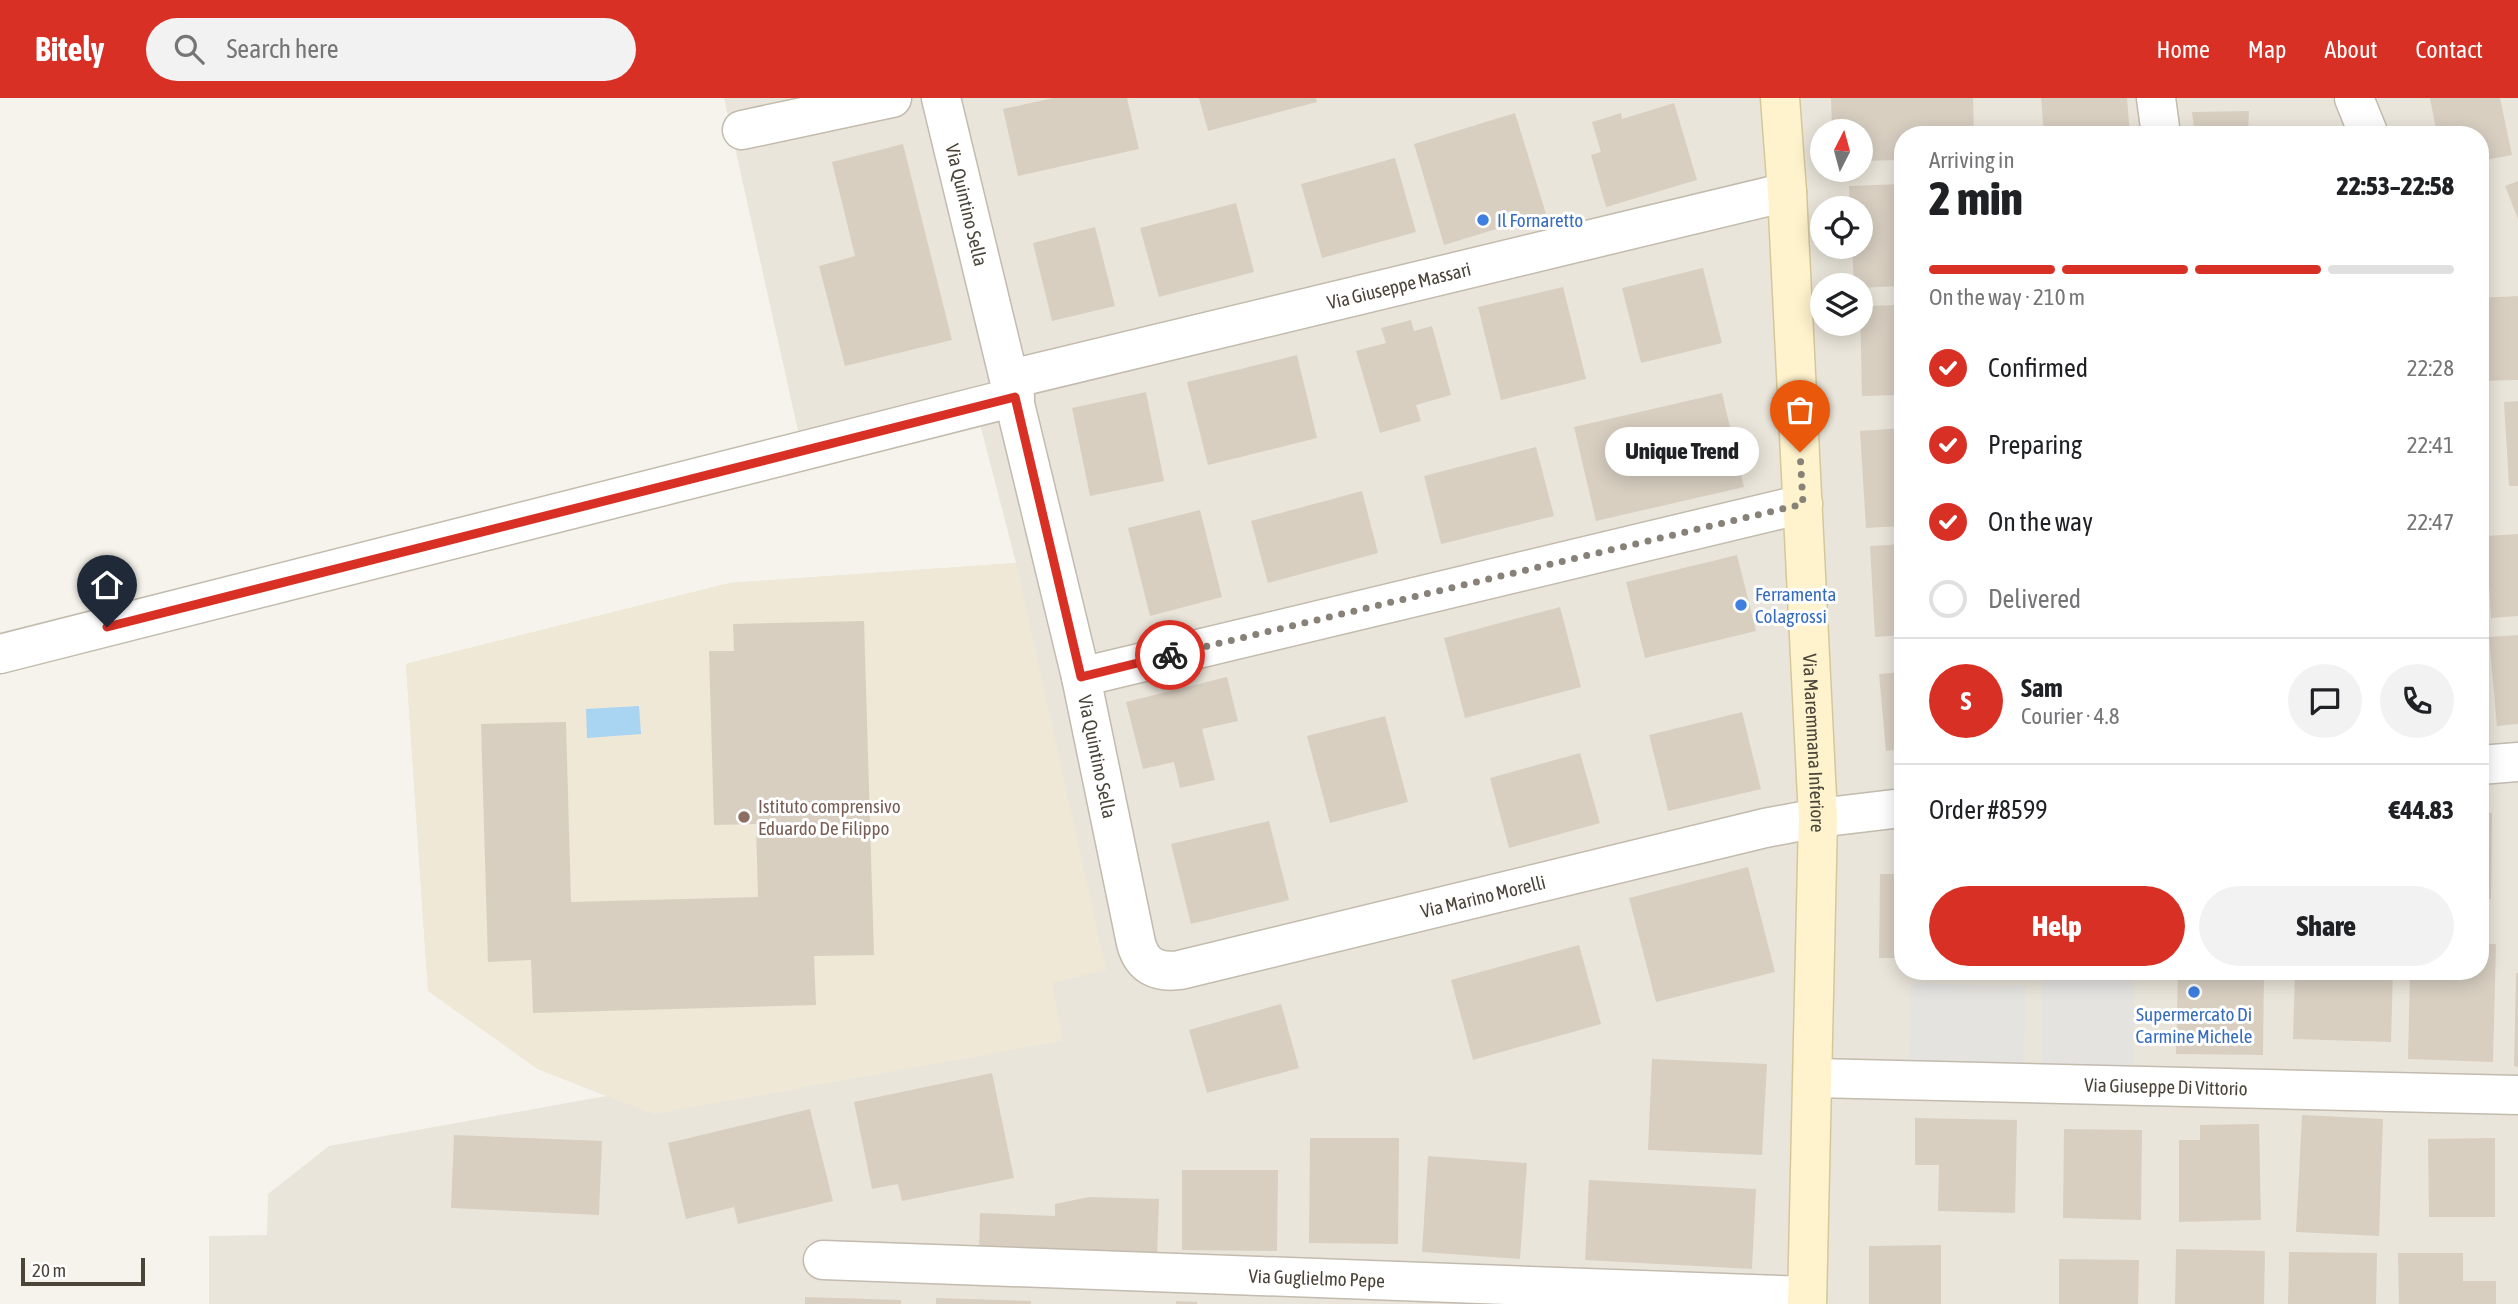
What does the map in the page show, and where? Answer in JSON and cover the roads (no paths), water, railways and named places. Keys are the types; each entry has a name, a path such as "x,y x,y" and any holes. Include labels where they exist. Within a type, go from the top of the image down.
{"main road":[{"name":"Via Maremmana Inferiore","path":"1780,98 1818,818 1807,1300"}],"street":[{"path":"742,130 892,98"},
{"name":"Via Quintino Sella","path":"941,98 1081,677 1136,943 1148,966"},
{"path":"2155,98 2160,126"},
{"path":"2354,98 2365,126"},
{"name":"Via Giuseppe Massari","path":"0,654 1013,388 1787,192"},
{"path":"1081,677 1803,504"},
{"path":"2489,764 2518,762"},
{"name":"Via Marino Morelli","path":"1148,966 1159,970 1180,970 1765,828 1818,818 1894,809"},
{"name":"Via Giuseppe Di Vittorio","path":"1814,1078 2518,1095"},
{"name":"Via Guglielmo Pepe","path":"824,1260 1807,1300"}],"water":[{"path":"639,706 641,734 587,738 586,709"}],"place":[{"name":"Il Fornaretto","path":"1483,220"},
{"name":"Unique Trend","path":"1800,452"},
{"name":"Ferramenta Colagrossi","path":"1741,605"},
{"name":"Istituto comprensivo Eduardo De Filippo","path":"744,817"},
{"name":"Supermercato Di Carmine Michele","path":"2194,992"}]}
